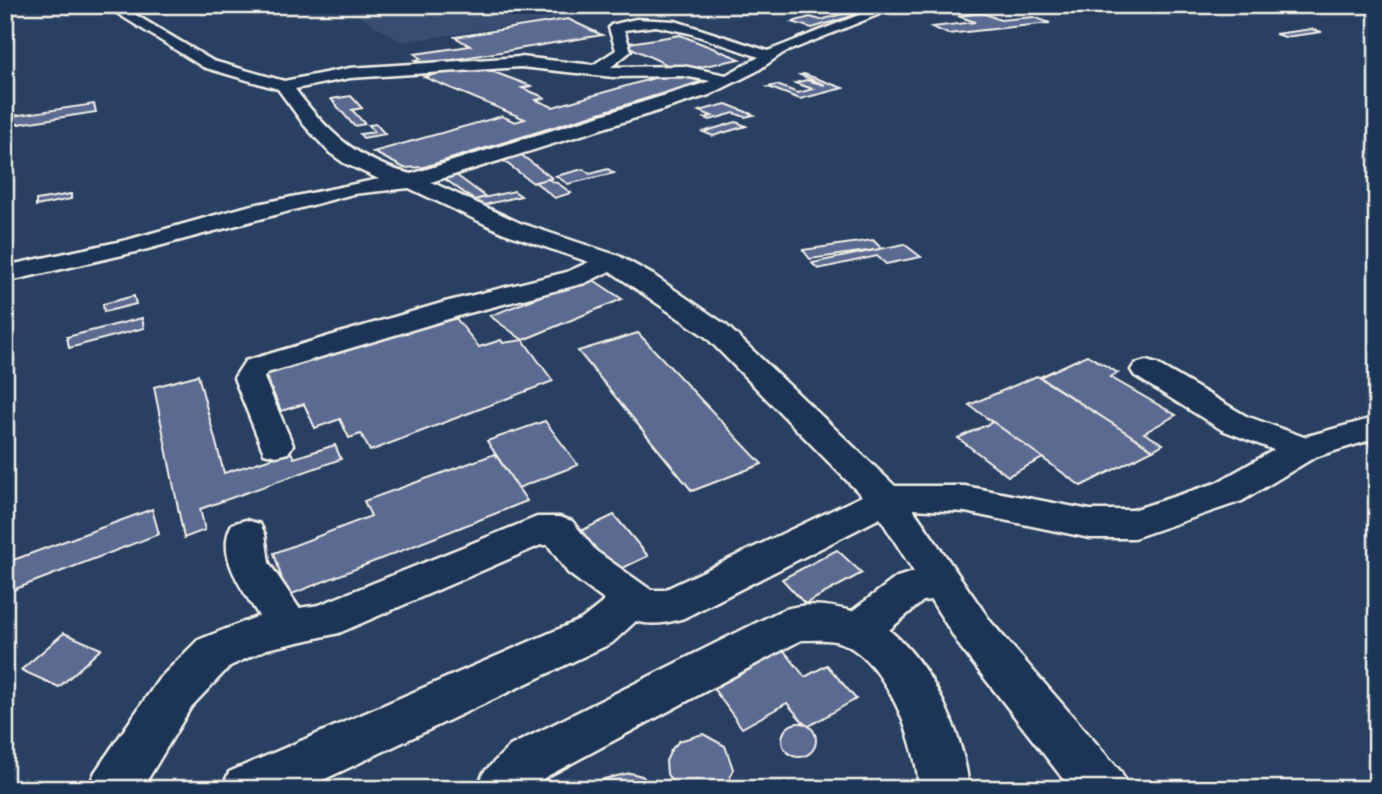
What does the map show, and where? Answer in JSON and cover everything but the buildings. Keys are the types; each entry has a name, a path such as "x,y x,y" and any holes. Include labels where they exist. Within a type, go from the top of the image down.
{"street":[{"path":"110,5 208,64 285,86 351,73 401,72 492,62 540,64 594,71 670,70 729,80"},
{"path":"5,274 131,246 340,191 373,184 412,181 703,91 729,80 778,50 897,5"},
{"path":"594,71 624,51 616,28 650,22 677,23 711,38 771,56"},
{"path":"285,86 329,144 378,172 412,181 512,228 610,261 644,279 716,331 887,499 976,635 1103,789"},
{"path":"276,445 249,378 256,367 455,308 576,278 610,261"},
{"path":"1146,370 1234,423 1303,449"},
{"path":"113,789 175,693 206,661 232,643 288,627 324,621 537,531 559,531 582,562 645,607 669,606 887,499 919,496 965,499 1090,524 1134,524 1229,492 1303,449 1377,427"},
{"path":"246,534 248,565 288,627"},
{"path":"858,630 911,588 940,582"},
{"path":"247,789 448,701 597,631 617,615 629,597"},
{"path":"502,789 527,762 795,623 827,622 858,630 886,654 909,685 934,742 944,778 944,789"}],"shaded area":[{"path":"341,5 650,5 402,42"}]}
